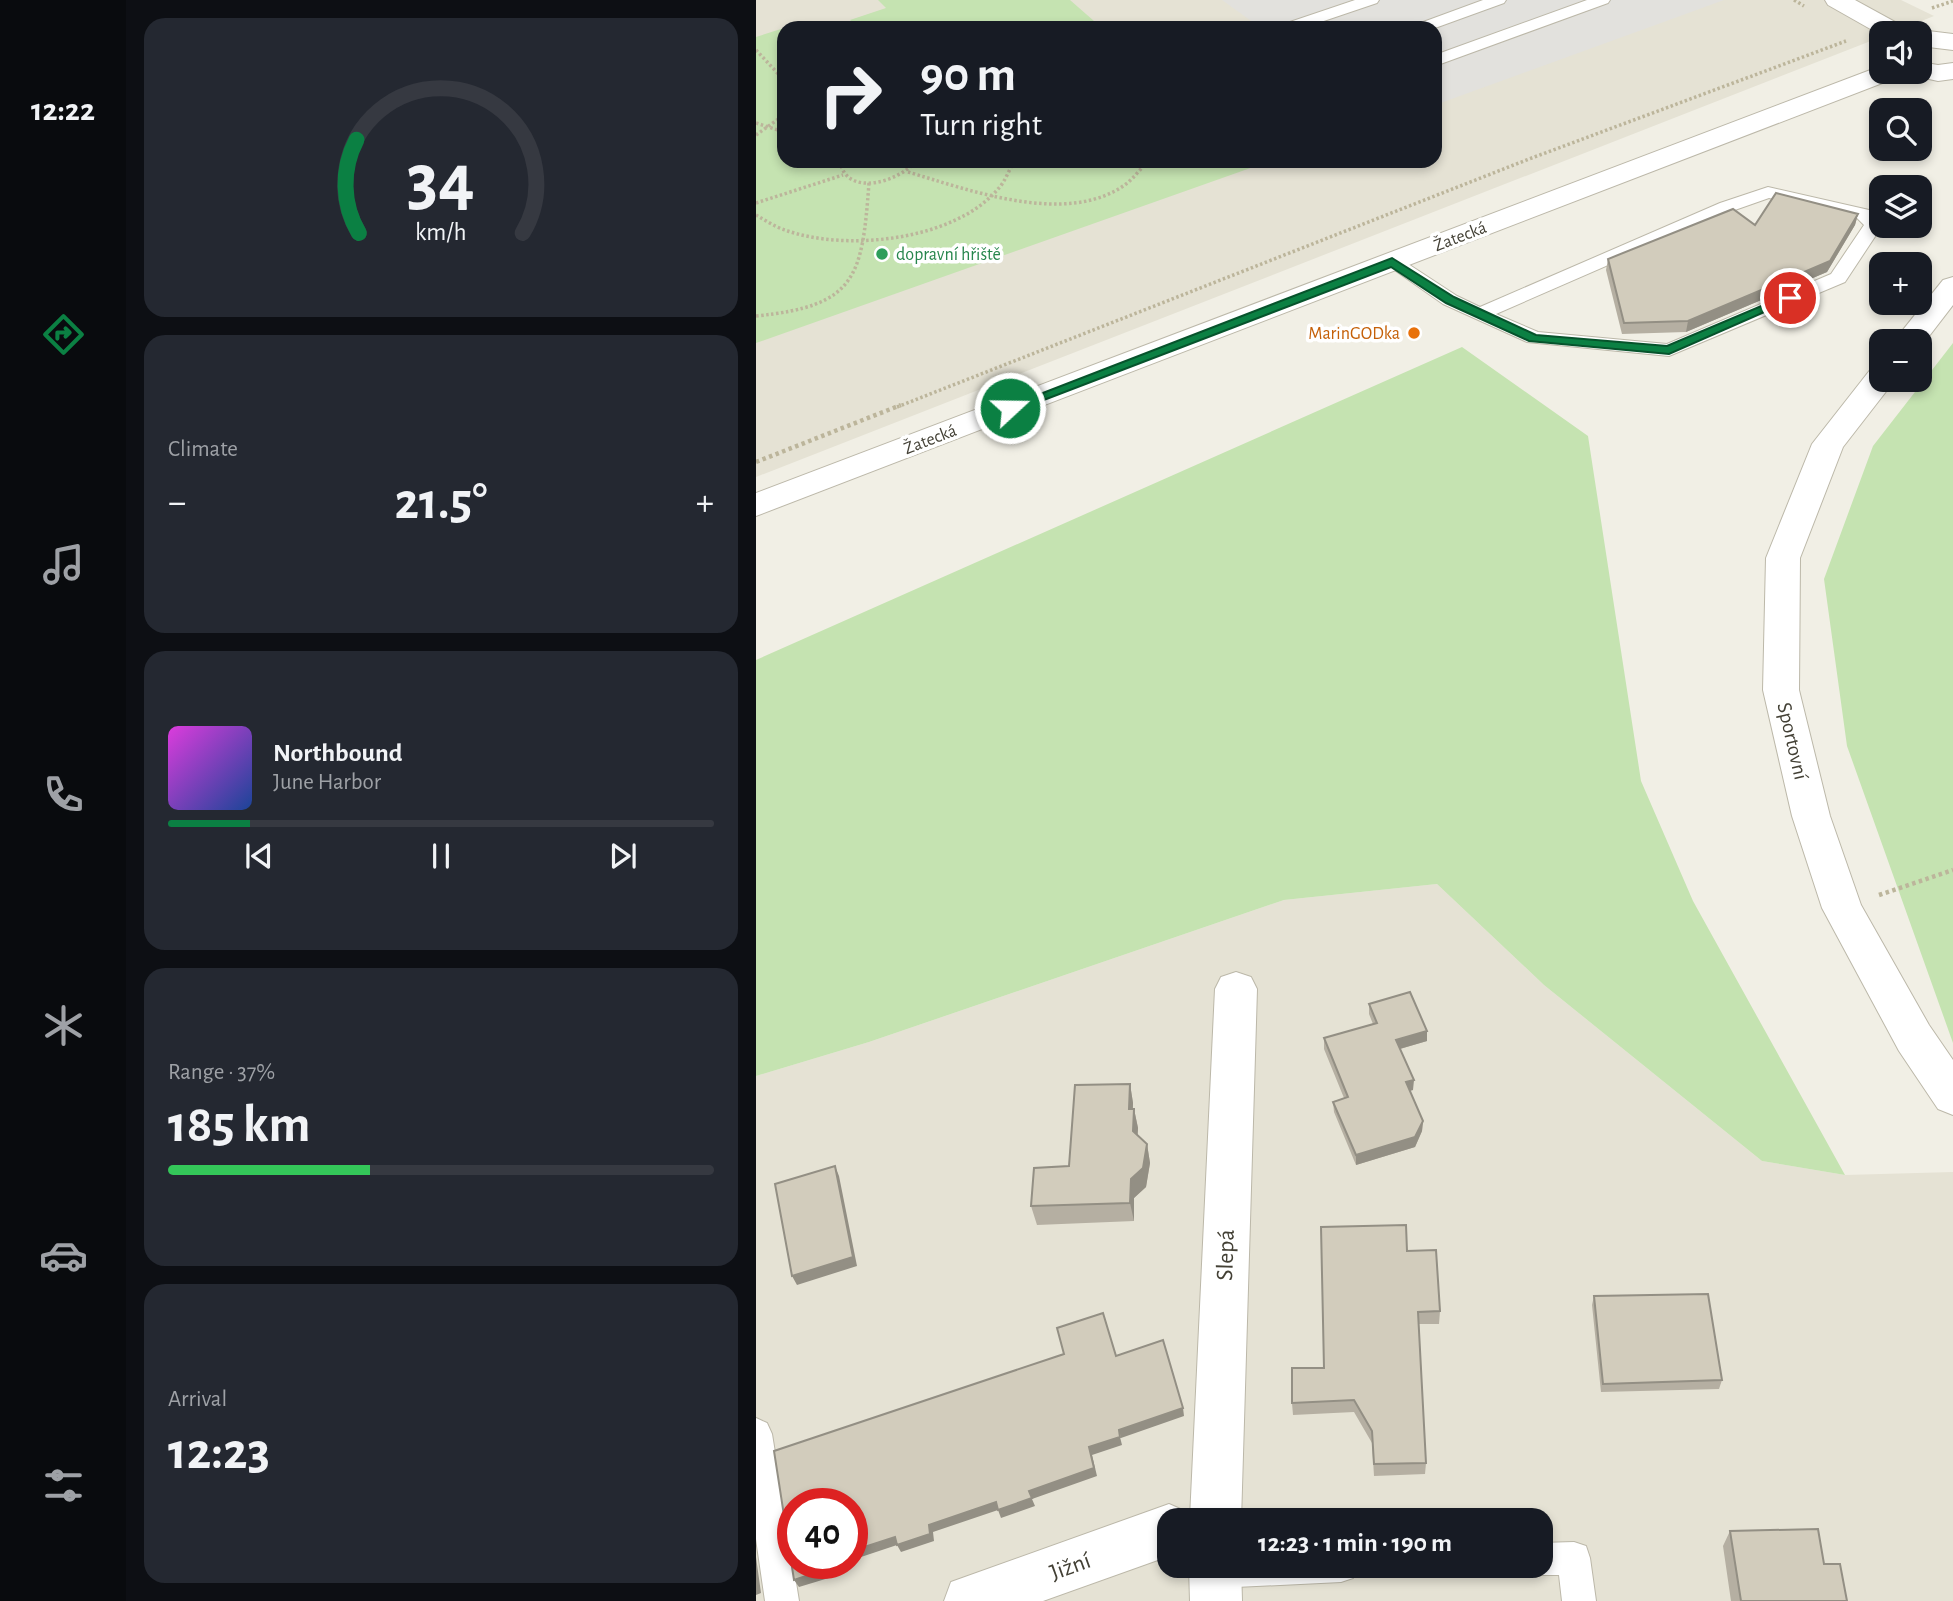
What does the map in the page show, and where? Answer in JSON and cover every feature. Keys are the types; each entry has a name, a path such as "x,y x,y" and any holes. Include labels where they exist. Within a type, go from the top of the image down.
{"street":[{"path":"1837,0 1875,21"},
{"path":"1932,38 1953,42"},
{"path":"1932,72 1953,71"},
{"name":"Žatecká","path":"756,505 1869,80"},
{"path":"1919,329 1953,286"},
{"name":"Sportovní","path":"1869,392 1828,444 1783,558 1781,690 1811,816 1842,908 1914,1038 1953,1096"},
{"name":"Slepá","path":"1200,1508 1236,989"},
{"name":"Jižní","path":"971,1601 1157,1536"}],"lane":[{"path":"1308,21 1371,0"},
{"path":"1440,21 1498,0"},
{"path":"1442,58 1602,0"},
{"path":"1392,262 1450,300 1480,314 1534,338 1669,350 1838,278 1874,224 1863,214 1768,192 1726,207 1480,314"},
{"path":"756,1434 782,1601"},
{"path":"1553,1559 1574,1558 1579,1601"}],"path":[{"path":"756,462 1517,164 1856,37"},
{"path":"756,50 777,72"},
{"path":"756,135 777,119"},
{"path":"756,123 777,130"},
{"path":"839,168 843,175"},
{"path":"756,202 843,175 869,183 890,181 911,168"},
{"path":"756,215 765,222 793,233 827,239 865,240 902,236 938,226 968,213 993,196 1010,175 1012,168"},
{"path":"908,172 993,196 1047,205 1083,202 1109,194 1135,177 1142,168"},
{"path":"756,316 789,314 820,304 846,287 865,240 869,183"},
{"path":"1842,908 1953,870"}],"shaded area":[{"path":"756,0 1901,0 1934,16 1921,21 1869,21 1869,42 756,477"},
{"path":"1222,0 1724,0 1442,102 1442,21 1251,21"},
{"path":"1437,884 1544,985 1762,1161 1845,1175 1953,1172 1953,1601 756,1601 756,1076 869,1042 1284,900"}],"green space":[{"path":"878,0 1070,0 1094,21 850,20 886,8"},
{"name":"dopravní hřiště","path":"777,30 777,168 1251,168 756,343 756,37"},
{"path":"1953,343 1953,1043 1847,746 1824,579 1873,446 1915,392 1932,392 1932,370"},
{"path":"1462,347 1588,436 1641,781 1693,901 1845,1175 1762,1161 1544,985 1437,884 1284,900 869,1042 756,1076 756,660"}],"building":[{"path":"1776,193 1858,214 1830,261 1688,321 1624,323 1608,259 1733,209 1755,225"},
{"path":"1410,992 1427,1031 1396,1040 1414,1080 1406,1082 1423,1121 1415,1137 1356,1155 1333,1102 1348,1097 1324,1038 1377,1023 1369,1004"},
{"path":"1130,1084 1129,1109 1134,1109 1133,1131 1147,1144 1143,1168 1131,1179 1130,1203 1031,1206 1034,1168 1069,1166 1075,1085"},
{"path":"835,1166 853,1257 792,1276 775,1184"},
{"path":"1406,1225 1407,1251 1436,1250 1440,1311 1418,1312 1426,1463 1374,1464 1372,1431 1354,1400 1292,1403 1292,1368 1324,1368 1321,1227"},
{"path":"1708,1294 1722,1380 1603,1384 1594,1296"},
{"path":"1103,1313 1116,1356 1163,1340 1183,1408 1119,1430 1120,1437 1089,1447 1094,1468 1029,1491 1032,1498 998,1510 996,1502 929,1525 930,1534 897,1545 895,1537 868,1546 868,1488 780,1488 774,1451 1064,1354 1057,1328"},
{"path":"1818,1529 1824,1564 1840,1564 1847,1601 1741,1601 1730,1531"}],"place":[{"name":"dopravní hřiště","path":"882,254"},
{"name":"MarinGODka","path":"1414,333"}],"route":[{"path":"1010,408 1392,262 1450,300 1534,338 1669,350 1790,298"}]}
